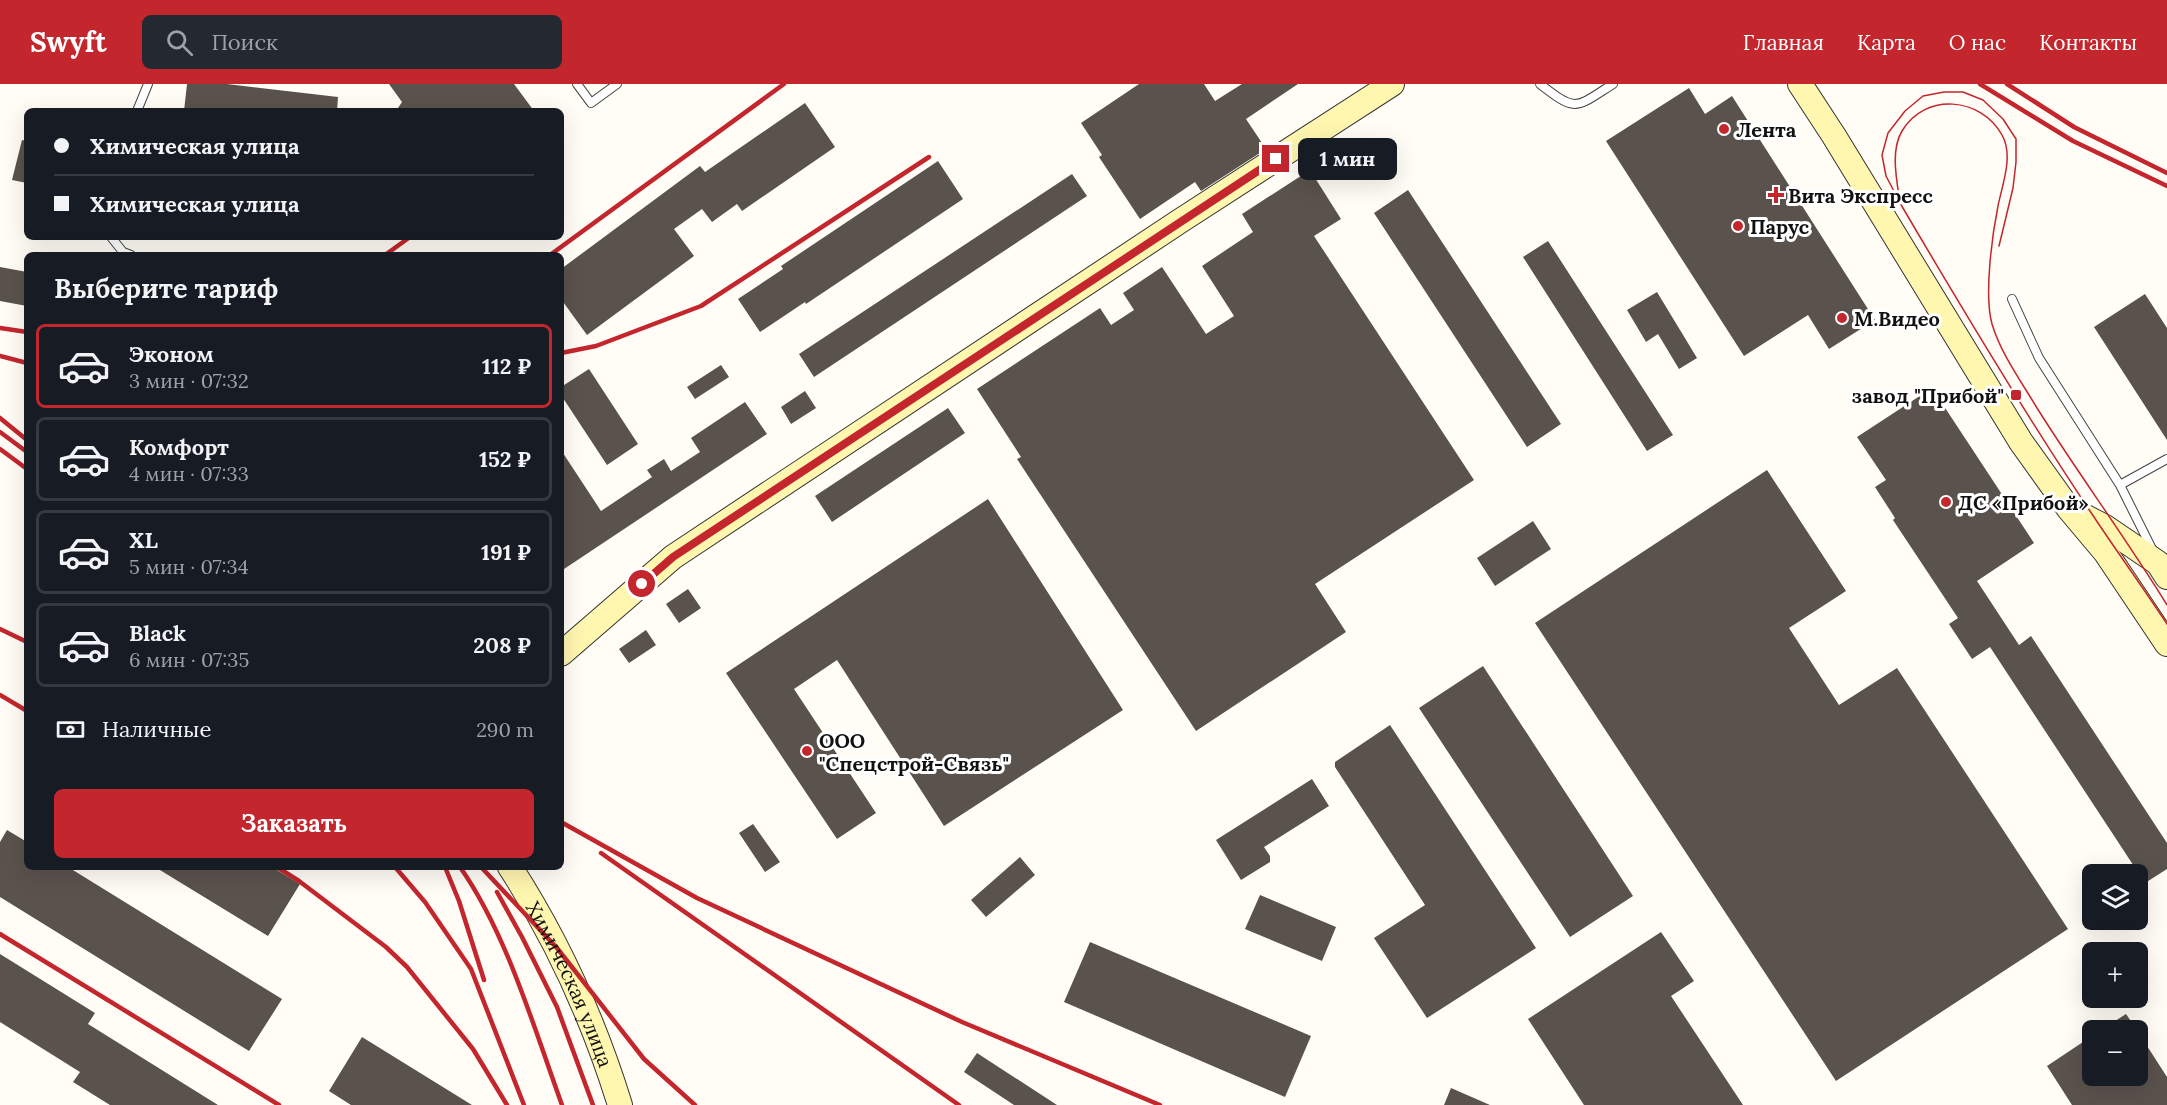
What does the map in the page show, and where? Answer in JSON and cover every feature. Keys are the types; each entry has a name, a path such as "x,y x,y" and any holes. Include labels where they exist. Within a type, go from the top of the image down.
{"street":[{"path":"564,651 673,557 1392,84"},
{"path":"1800,84 2021,442 2069,509 2106,553 2167,644"},
{"path":"2069,509 2098,522 2163,570"},
{"name":"Химическая улица","path":"512,870 539,912 584,1005 609,1068 620,1105"}],"lane":[{"path":"138,108 148,84"},
{"path":"577,84 591,103 617,84"},
{"path":"1540,84 1562,101 1572,105 1581,104 1613,84"},
{"path":"113,240 123,252"},
{"path":"2012,299 2039,358 2120,485 2163,570"},
{"path":"2120,485 2167,459"}],"building":[{"path":"187,84 227,84 338,97 337,108 184,108"},
{"path":"389,84 514,84 532,108 398,108 402,102"},
{"path":"1139,84 1204,84 1215,101 1242,84 1298,84 1246,119 1266,149 1201,191 1195,182 1140,219 1099,157 1102,155 1081,123"},
{"name":"Парус","path":"1689,88 1705,114 1732,96 1875,320 1829,349 1808,315 1744,356 1606,141"},
{"path":"805,103 835,147 742,211 737,204 712,222 702,209 674,229 694,256 587,335 564,303 564,267 700,166 705,172"},
{"path":"22,140 24,140 24,182 12,180"},
{"path":"938,161 963,199 760,332 738,299 783,269 781,266"},
{"path":"1310,170 1341,219 1314,236 1474,480 1315,584 1346,632 1196,731 1017,459 1021,457 977,389 1100,308 1111,325 1134,310 1123,293 1162,267 1206,334 1234,316 1202,266 1253,232 1242,214"},
{"path":"1072,174 1087,196 814,377 799,354"},
{"path":"1408,190 1561,424 1527,447 1374,213"},
{"path":"1548,241 1673,435 1647,451 1523,257"},
{"path":"0,267 24,271 24,305 0,301"},
{"path":"1657,292 1697,358 1679,369 1658,334 1646,342 1627,310"},
{"path":"2145,294 2167,328 2167,440 2094,327"},
{"path":"721,365 729,377 695,399 687,387"},
{"path":"589,369 638,444 607,465 564,400 564,385"},
{"path":"1932,388 2034,543 1977,581 2019,645 2031,636 2167,843 2167,869 2148,881 2148,864 2133,864 1990,647 1972,659 1949,624 1958,618 1893,520 1895,518 1875,487 1886,480 1857,437"},
{"path":"805,391 816,408 791,424 781,407"},
{"path":"745,402 767,434 564,569 564,455 601,511 652,477 647,470 664,459 671,471 700,452 691,438"},
{"path":"948,408 965,433 832,522 815,496"},
{"path":"1767,470 1846,591 1789,628 1839,705 1897,668 2068,929 1836,1081 1535,623"},
{"path":"988,499 1123,710 944,826 837,660 794,689 876,813 837,839 726,673"},
{"path":"1533,521 1551,549 1495,586 1477,558"},
{"path":"688,589 701,608 679,623 666,604"},
{"path":"646,630 656,645 629,663 619,649"},
{"path":"1483,666 1633,896 1570,937 1419,708"},
{"path":"1390,725 1536,948 1427,1018 1374,938 1425,905 1335,767 1335,762"},
{"path":"1312,779 1329,806 1264,847 1270,856 1270,862 1241,880 1216,840"},
{"path":"753,824 780,862 765,872 739,833"},
{"path":"7,830 24,840 24,870 73,870 282,999 249,1051 0,897 0,842"},
{"path":"1020,857 1035,875 986,917 971,900"},
{"path":"160,870 277,870 300,884 268,936"},
{"path":"1260,895 1336,927 1322,961 1245,929"},
{"path":"1661,932 1694,981 1671,996 1743,1105 1584,1105 1528,1019"},
{"path":"1090,942 1311,1036 1285,1097 1064,1002"},
{"path":"0,954 95,1013 88,1024 218,1105 110,1105 73,1082 80,1072 0,1022"},
{"path":"2126,1014 2130,1020 2117,1020"},
{"path":"362,1037 472,1105 351,1105 329,1091"},
{"path":"2082,1043 2082,1086 2148,1086 2148,1048 2167,1077 2167,1105 2072,1105 2047,1066"},
{"path":"977,1053 1057,1105 1014,1105 964,1072"},
{"path":"1451,1088 1490,1105 1444,1105"}],"tram line":[{"path":"1896,195 1886,176 1882,155 1888,133 1905,111 1923,96 1944,92 1963,92 1983,100 2003,119 2016,139 2013,188 1999,246"},
{"path":"2167,605 2037,408 2012,367 1992,324 1989,298 1990,265 1993,233 2007,161 2002,135 1993,122 1967,107 1953,104 1938,105 1924,110 1912,118 1898,139 1895,166 1900,203 1969,320 2041,435 2167,624"}],"railway":[{"path":"554,252 784,84"},
{"path":"1980,84 2073,141 2167,186"},
{"path":"2007,84 2074,127 2167,173"},
{"path":"564,352 596,346 701,306 929,157"},
{"path":"389,252 406,240"},
{"path":"0,328 24,332"},
{"path":"0,356 24,362"},
{"path":"0,418 24,438"},
{"path":"0,432 24,450"},
{"path":"0,449 24,467"},
{"path":"0,629 24,641"},
{"path":"0,695 24,709"},
{"path":"564,824 697,898 962,1022 1160,1105"},
{"path":"601,853 959,1105"},
{"path":"282,870 386,947 407,967 473,1049 507,1105"},
{"path":"398,870 425,902 471,969 524,1105"},
{"path":"446,870 459,901 484,980"},
{"path":"462,870 477,893 506,951 562,1105"},
{"path":"484,870 557,948 644,1059 695,1105"},
{"path":"497,892 557,1007 593,1105"},
{"path":"0,934 279,1105"}],"place":[{"name":"Лента","path":"1724,129"},
{"name":"Вита Экспресс","path":"1776,195"},
{"name":"Парус","path":"1738,226"},
{"name":"М.Видео","path":"1842,318"},
{"name":"завод \"Прибой\"","path":"2016,395"},
{"name":"ДC «Прибой»","path":"1946,502"},
{"name":"ООО \"Спецстрой-Связь\"","path":"807,751"}],"route":[{"path":"642,584 673,557 1276,159"}]}
